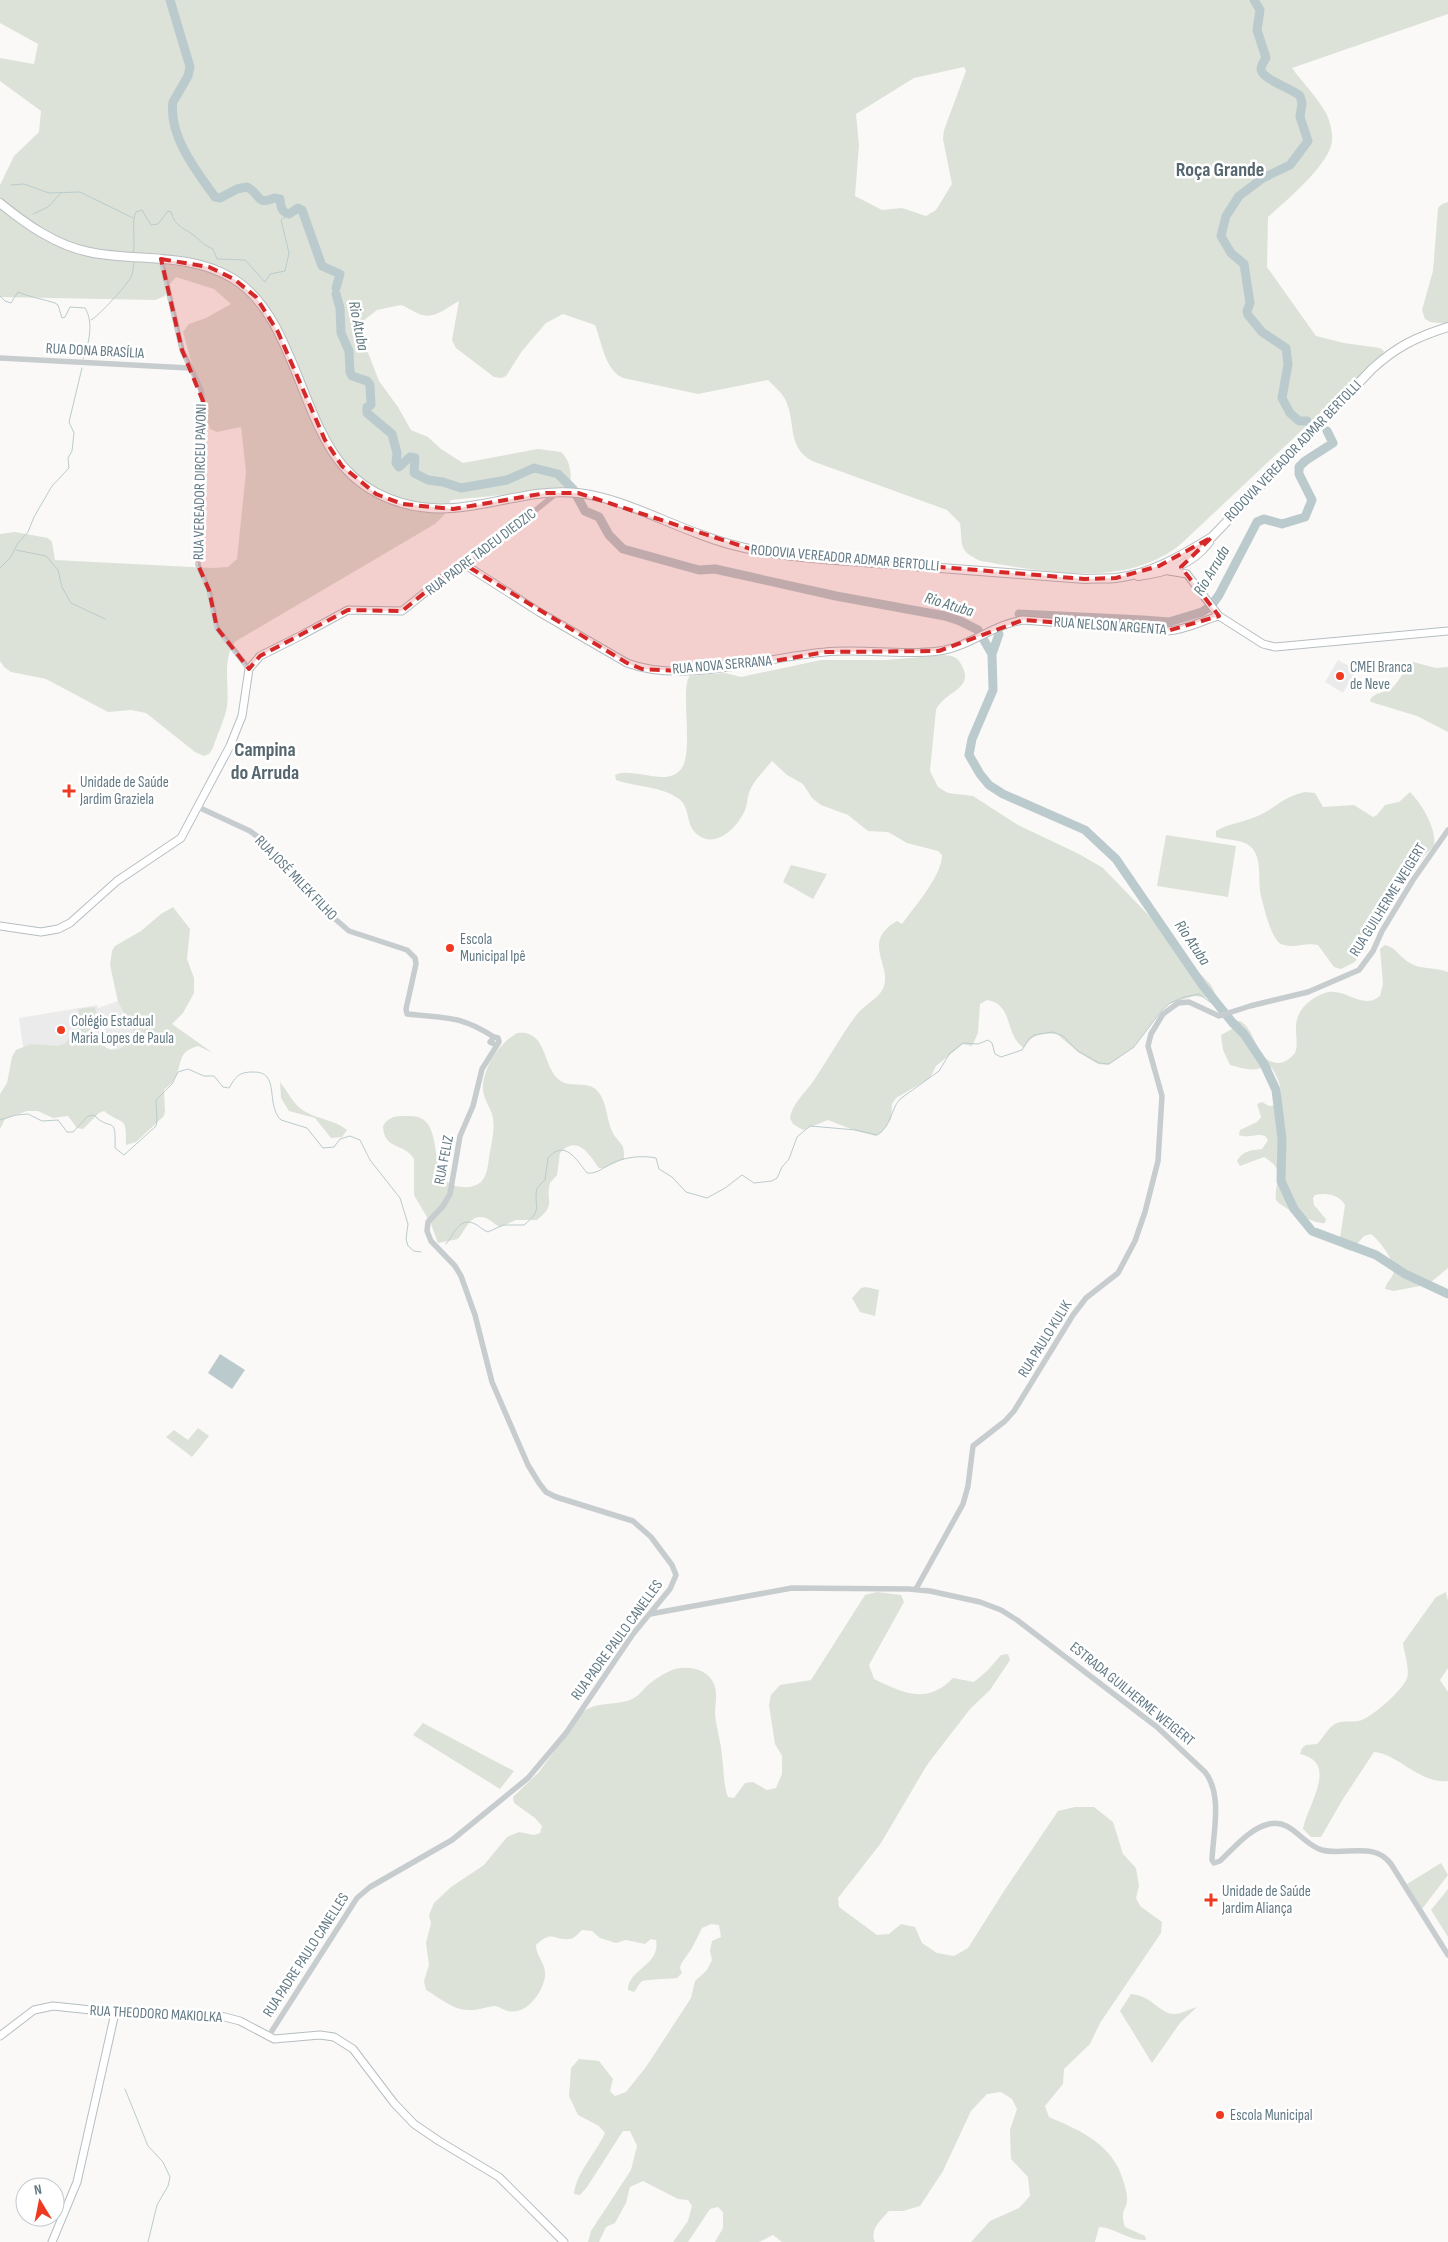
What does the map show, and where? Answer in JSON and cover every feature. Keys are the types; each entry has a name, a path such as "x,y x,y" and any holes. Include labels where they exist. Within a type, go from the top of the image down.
{"highway":[{"name":"RODOVIA VEREADOR ADMAR BERTOLLI","path":"0,202 50,238 70,247 107,255 188,262 210,267 234,279 256,297 278,332 325,440 342,466 376,494 402,504 423,509 453,509 558,492 578,493 631,507 698,534 760,552 1085,579 1116,578 1159,566 1183,555 1212,537 1378,363 1391,352 1412,339 1448,327"},
{"path":"1116,578 1136,577 1170,571 1198,554 1212,537"}],"main road":[{"path":"1186,574 1187,562"},
{"name":"RUA PADRE TADEU DIEDZIC","path":"248,669 260,656 302,636 348,610 402,611 443,578 467,566"},
{"name":"RUA NOVA SERRANA","path":"467,566 554,621 627,663 642,669 679,671 739,667 826,652 939,651 970,642 999,626"},
{"path":"1170,571 1186,574 1219,616 1263,644 1275,647 1448,631"},
{"name":"RUA NELSON ARGENTA","path":"999,626 1023,620 1167,631 1182,630 1201,621 1219,616"},
{"path":"0,926 41,932 58,929 70,923 117,881 181,838 238,728 242,716 248,669"},
{"name":"RUA THEODORO MAKIOLKA","path":"0,2036 28,2014 43,2007 59,2006 115,2013 217,2015 240,2021 268,2037 280,2039 327,2035 347,2044 408,2118 434,2139 498,2177 564,2242"},
{"path":"52,2242 77,2182 115,2013"}],"street":[{"name":"RUA VEREADOR DIRCEU PAVONI","path":"161,259 182,350 201,390 203,401 198,477 198,565 209,590 217,628 248,669"},
{"name":"RUA DONA BRASÍLIA","path":"0,358 189,368"},
{"name":"RUA PADRE TADEU DIEDZIC","path":"467,566 558,492"},
{"name":"RUA JOSÉ MILEK FILHO","path":"198,807 250,831 262,840 326,911 349,931 407,950 415,958 416,964 406,1009 407,1014 440,1016 465,1022 481,1029 493,1042"},
{"name":"RUA GUILHERME WEIGERT","path":"1222,1016 1308,992 1359,970 1373,951 1382,931 1413,880 1448,830"},
{"name":"RUA PAULO KULIK","path":"916,1589 963,1504 968,1486 973,1446 1010,1417 1073,1315 1086,1298 1118,1273 1132,1247 1145,1212 1158,1161 1162,1096 1149,1052 1151,1034 1163,1014 1178,1003 1195,1004 1214,1015 1222,1016"},
{"name":"RUA FELIZ","path":"427,1231 430,1219 443,1206 450,1194 460,1136 473,1106 480,1076 493,1042"},
{"name":"RUA PADRE PAULO CANELLES","path":"268,2037 357,1898 370,1886 452,1840 528,1778 566,1733 633,1634 674,1583 674,1570 652,1538 633,1521 556,1498 542,1488 528,1465 492,1382 475,1315 461,1276 455,1266 431,1241 427,1231"},
{"name":"ESTRADA GUILHERME WEIGERT","path":"650,1614 797,1588 916,1589 996,1607 1013,1616 1157,1727 1205,1772 1213,1786 1215,1803 1212,1860 1214,1863 1220,1861 1253,1831 1276,1823 1290,1827 1319,1848 1332,1851 1362,1850 1381,1854 1391,1864 1448,1955"}],"highlighted area":[{"path":"161,259 209,267 234,279 256,297 278,332 325,440 342,466 376,494 402,504 453,509 546,493 578,493 760,552 1085,579 1116,578 1159,566 1212,537 1181,567 1219,616 1167,631 1023,620 939,651 826,652 739,667 679,671 642,669 627,663 467,566 443,578 402,611 348,610 260,656 249,669 217,628 209,590 198,565 203,401 182,350"}],"shaded area":[{"path":"0,0 1448,0 1448,14 1292,68 1327,115 1332,131 1332,141 1324,160 1306,182 1268,217 1267,267 1316,336 1344,343 1380,348 1384,351 1182,543 1160,557 1137,567 1112,572 1085,573 1032,569 981,561 968,554 965,550 960,523 947,510 812,461 804,455 795,442 786,401 768,380 698,394 623,378 612,369 608,362 595,325 563,314 546,323 522,351 506,376 501,378 494,377 456,348 452,340 459,301 440,312 430,315 419,314 401,305 377,310 363,321 362,337 379,381 398,407 411,430 428,437 441,449 463,463 538,449 561,452 570,467 570,485 565,489 451,500 444,515 435,524 236,641 231,648 227,664 228,699 226,712 213,748 209,754 204,756 195,752 146,713 131,710 108,712 46,679 11,672 0,661 0,534 15,532 48,538 52,542 55,560 211,568 228,567 237,559 246,472 241,427 217,432 210,429 183,332 189,324 206,318 231,304 214,289 176,277 168,286 165,296 155,300 0,297 0,185 14,156 39,132 41,111 0,81 0,58 34,64 38,44 0,23","holes":["964,67 966,71 944,130 943,139 952,184 936,210 926,216 902,208 882,210 855,196 859,145 856,114 914,78"]},
{"path":"1448,202 1448,324 1430,322 1425,319 1422,310 1433,271 1438,208"},
{"path":"945,655 954,657 959,662 965,673 965,679 962,685 940,703 936,710 930,771 938,787 948,793 973,796 1018,825 1079,854 1103,868 1159,926 1183,956 1211,985 1218,999 1194,996 1169,1004 1161,1011 1133,1048 1108,1065 1098,1064 1078,1052 1057,1034 1037,1035 1024,1048 1014,1036 1001,1007 987,1000 980,1004 978,1033 972,1046 963,1044 936,1066 930,1078 896,1098 892,1104 891,1119 881,1133 876,1136 856,1131 828,1120 803,1130 793,1124 790,1118 793,1108 812,1083 858,1013 881,992 885,983 885,974 880,956 880,938 886,929 897,921 902,924 920,900 933,882 941,863 942,855 938,851 907,843 888,832 868,831 848,815 821,805 812,798 803,784 787,775 772,761 753,784 742,817 726,834 712,839 705,839 694,831 689,822 685,807 679,799 657,789 616,780 615,775 632,773 661,777 670,776 677,773 683,766 687,744 686,691 690,676 725,673 741,677 821,660 885,660"},
{"name":"CMEI Branca de Neve","path":"1338,660 1356,670 1343,693 1325,682"},
{"path":"1413,662 1436,668 1448,667 1448,732 1417,716 1371,702 1370,700 1374,695 1392,688"},
{"path":"1305,792 1315,793 1323,807 1354,805 1373,817 1385,805 1399,802 1410,792 1424,810 1433,832 1434,846 1413,867 1385,916 1370,932 1355,962 1341,969 1334,967 1318,945 1289,946 1279,943 1270,927 1264,908 1256,854 1252,848 1243,842 1216,837 1216,831 1221,828 1255,817 1286,799"},
{"path":"1166,835 1236,846 1228,897 1157,886"},
{"path":"791,865 827,874 813,899 783,882"},
{"path":"173,907 190,929 187,959 194,978 194,993 183,1013 172,1024 213,1053 198,1046 187,1051 182,1058 174,1080 164,1090 164,1116 136,1142 126,1145 125,1125 104,1111 99,1113 83,1129 77,1128 68,1116 53,1118 38,1111 27,1111 5,1119 0,1129 0,1094 7,1083 12,1057 16,1050 31,1044 58,1046 66,1043 72,1033 81,1028 78,1009 95,1007 98,1028 91,1030 104,1046 113,1050 122,1048 130,1041 134,1031 118,1002 110,965 112,951 115,946 141,931 161,914"},
{"path":"1385,945 1392,948 1414,965 1448,972 1448,1268 1430,1283 1394,1291 1385,1289 1394,1271 1392,1262 1382,1246 1371,1234 1364,1236 1351,1251 1343,1248 1340,1238 1345,1205 1340,1199 1328,1194 1315,1195 1313,1198 1314,1205 1326,1219 1325,1223 1307,1219 1276,1200 1278,1172 1272,1162 1264,1157 1240,1166 1237,1161 1241,1155 1262,1149 1268,1140 1262,1135 1239,1135 1240,1130 1257,1122 1261,1117 1257,1104 1262,1102 1269,1106 1279,1105 1281,1090 1279,1081 1272,1068 1265,1066 1257,1069 1248,1069 1230,1065 1223,1050 1221,1035 1232,1029 1234,1021 1240,1021 1246,1025 1265,1058 1271,1062 1279,1063 1286,1061 1296,1050 1296,1023 1300,1012 1311,1000 1330,992 1338,992 1366,1001 1380,996 1383,984 1380,949"},
{"name":"Colégio Estadual Maria Lopes de Paula","path":"127,998 143,1043 114,1053 98,1010 103,1042 24,1054 19,1018 97,1005 98,1008"},
{"path":"517,1033 526,1033 534,1036 543,1049 552,1072 561,1081 590,1086 598,1092 604,1102 613,1133 623,1147 624,1159 604,1168 599,1168 587,1152 582,1148 572,1145 560,1153 557,1175 550,1183 549,1206 537,1220 516,1220 500,1227 486,1218 476,1218 469,1223 458,1239 438,1243 431,1224 414,1195 414,1159 405,1150 387,1139 383,1126 391,1118 402,1116 419,1117 425,1120 434,1140 440,1171 445,1179 452,1185 463,1187 475,1186 485,1177 493,1138 492,1115 483,1090 485,1074 498,1050 510,1037"},
{"path":"280,1082 294,1102 302,1109 311,1115 338,1124 347,1130 342,1137 331,1138 315,1118 289,1111 281,1098"},
{"path":"866,1287 879,1290 875,1316 860,1312 852,1298 861,1288"},
{"path":"220,1354 245,1370 232,1389 208,1373"},
{"path":"198,1428 209,1436 192,1457 166,1437 174,1430 188,1440"},
{"path":"877,1592 901,1595 904,1602 869,1665 874,1679 905,1692 924,1694 934,1692 953,1678 974,1682 1001,1655 1008,1654 1010,1660 990,1690 970,1709 927,1765 881,1843 838,1898 839,1907 877,1935 889,1934 901,1924 915,1927 922,1943 937,1953 954,1956 968,1948 1058,1811 1075,1807 1094,1807 1113,1822 1123,1854 1136,1868 1139,1886 1136,1898 1140,1906 1162,1922 1161,1933 1100,2023 1090,2044 1064,2069 1063,2084 1045,2106 1049,2117 1085,2134 1105,2149 1113,2159 1127,2194 1127,2202 1123,2213 1125,2227 1145,2236 1146,2240 1134,2239 1099,2227 1095,2242 971,2242 990,2221 1019,2208 1030,2196 1028,2177 1011,2159 1010,2130 1017,2109 1012,2099 1001,2092 987,2094 971,2111 943,2171 920,2206 903,2211 889,2211 875,2229 875,2242 782,2242 773,2235 759,2242 715,2242 723,2228 723,2212 718,2207 710,2209 688,2242 673,2242 688,2221 692,2206 688,2200 678,2199 643,2181 630,2187 626,2203 615,2223 606,2227 599,2242 588,2242 591,2231 631,2170 637,2146 630,2131 623,2131 587,2187 580,2195 574,2194 578,2178 605,2133 599,2126 578,2115 569,2096 571,2068 579,2059 599,2061 613,2079 610,2091 615,2096 626,2092 646,2067 691,1998 695,1981 707,1970 712,1960 710,1951 712,1941 721,1937 719,1925 711,1924 702,1928 681,1964 682,1973 677,1978 643,1981 634,1992 628,1990 629,1983 654,1955 656,1940 651,1939 645,1944 626,1940 616,1943 600,1938 592,1931 582,1930 571,1939 546,1938 536,1945 544,1966 545,1975 539,1993 531,2003 520,2010 514,2011 494,2006 467,2010 450,2005 426,1990 424,1981 429,1965 426,1943 431,1923 429,1915 434,1903 451,1887 484,1865 507,1837 519,1832 534,1835 540,1833 542,1826 535,1818 514,1803 513,1797 539,1772 583,1712 595,1706 628,1701 639,1695 653,1681 676,1669 688,1668 701,1671 707,1674 714,1684 716,1695 715,1714 728,1797 734,1798 745,1783 753,1782 767,1790 776,1788 782,1774 782,1756 775,1744 769,1705 771,1695 780,1685 811,1680 865,1595"},
{"path":"1446,1592 1448,1601 1448,1668 1440,1680 1448,1692 1448,1781 1428,1778 1392,1758 1374,1752 1321,1837 1311,1837 1303,1829 1320,1775 1318,1766 1312,1759 1300,1754 1302,1748 1306,1745 1317,1744 1330,1728 1336,1724 1358,1721 1367,1717 1380,1708 1400,1689 1408,1674 1403,1643 1436,1597"},
{"path":"423,1723 514,1771 500,1789 413,1735"},
{"path":"1441,1863 1448,1875 1422,1909 1407,1884"},
{"path":"1448,1889 1448,1937 1431,1910"},
{"path":"1131,1994 1138,1995 1164,2011 1174,2014 1197,2007 1180,2023 1152,2063 1120,2011"}],"waterway":[{"name":"Rio Atuba","path":"170,0 190,67 188,76 173,102 173,115 179,140 192,165 215,197 220,198 237,189 247,187 261,200 280,199 282,209 286,213 289,214 298,208 302,210 322,266 340,274 336,288"},
{"name":"Rio Arruda","path":"1254,0 1260,10 1257,30 1266,58 1261,68 1262,73 1300,96 1302,103 1300,117 1308,141 1290,165 1263,178 1239,196 1226,216 1221,236 1231,253 1244,264 1250,303 1247,311 1248,315 1262,332 1286,348 1288,364 1282,398 1290,413 1299,421 1307,421"},
{"path":"11,185 24,184 49,193 80,192 133,218"},
{"path":"33,214 48,207 61,193"},
{"path":"133,254 136,212 142,210 151,225 158,224 168,211 171,212 178,225 213,249 217,259 245,260 265,282 270,274 285,271 289,253 281,220 289,214"},
{"path":"91,320 126,285 132,275 134,263"},
{"path":"0,296 5,301 11,303 18,292 55,303 58,305 62,318 65,317 70,307 85,308 90,326 89,340 83,359"},
{"name":"Rio Atuba","path":"336,294 340,308 341,333 349,351 350,372 352,376 367,381 370,385 371,405 367,407 367,413 392,434 397,453 396,463 399,467 410,457 415,458 414,473 428,480 443,482 461,488 507,480 534,468 558,474 573,489 585,511 599,517 609,535 623,549 699,570 715,569 836,596 945,616 978,630 992,654 993,690 972,739 969,755 980,774 989,785 1003,794 1085,830 1116,859 1203,986 1244,1034 1264,1064 1276,1090 1282,1139 1281,1181 1294,1209 1312,1231 1376,1255 1405,1274 1448,1294"},
{"path":"0,568 10,558 18,543 28,532 34,517 52,486 69,468 68,458 72,451 74,433 69,422 82,368"},
{"name":"Rio Arruda","path":"1019,614 1169,622 1202,612 1211,606 1219,595 1257,522 1264,519 1282,524 1305,517 1312,500 1299,474 1299,467 1333,443 1327,431"},
{"path":"16,550 46,556 58,570 62,587 71,603 105,619"},
{"name":"Rio Arruda","path":"992,654 999,634"},
{"path":"446,1244 457,1228 468,1222 488,1232 503,1225 524,1225 536,1211 537,1188 545,1180 548,1158 560,1150 570,1153 587,1173 596,1172 626,1158 656,1158 659,1169 672,1177 686,1192 707,1198 725,1188 742,1175 754,1183 772,1181 777,1178 782,1167 789,1159 797,1137 810,1126 856,1130 877,1135 886,1127 900,1099 939,1071 950,1053 963,1043 978,1044 988,1040 992,1043 995,1054 1001,1057 1022,1050 1034,1035 1052,1032 1063,1036 1078,1051 1099,1063 1109,1064 1134,1047 1162,1010 1170,1003 1184,997 1199,994 1224,1012"},
{"path":"0,1120 16,1115 28,1114 42,1121 58,1120 67,1132 73,1132 88,1116 94,1115 113,1127 115,1131 115,1148 124,1155 156,1126 156,1100 172,1084 178,1072 188,1069 204,1076 214,1076 223,1087 229,1088 241,1074 262,1073 270,1083 276,1114 281,1120 307,1128 323,1148 334,1147 340,1139 350,1136 360,1140 370,1160 400,1198 408,1224 406,1239 408,1246 414,1251 421,1252"},
{"path":"125,2089 148,2146 163,2162 170,2177 168,2186 157,2205 148,2242"}],"place":[{"name":"CMEI Branca de Neve","path":"1340,676"},
{"name":"Unidade de Saúde Jardim Graziela","path":"69,791"},
{"name":"Escola Municipal Ipê","path":"450,948"},
{"name":"Colégio Estadual Maria Lopes de Paula","path":"61,1030"},
{"name":"Unidade de Saúde Jardim Aliança","path":"1211,1900"},
{"name":"Escola Municipal","path":"1220,2115"}],"district":[{"name":"Roça Grande","path":"1220,170"},
{"name":"Campina do Arruda","path":"265,762"}]}
